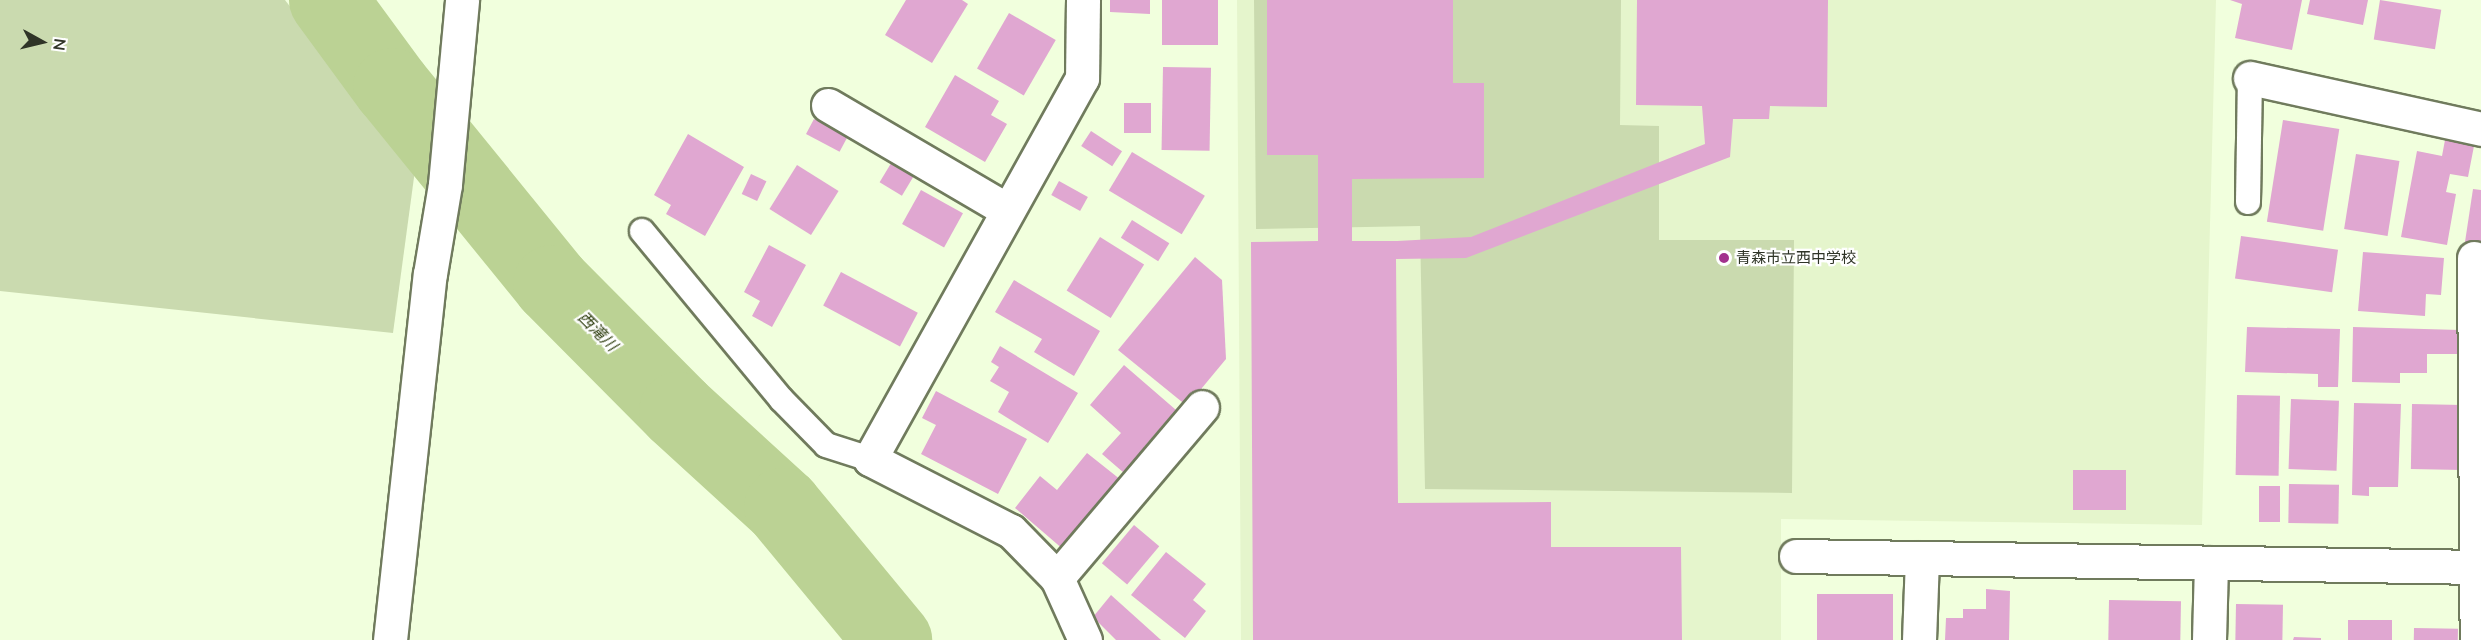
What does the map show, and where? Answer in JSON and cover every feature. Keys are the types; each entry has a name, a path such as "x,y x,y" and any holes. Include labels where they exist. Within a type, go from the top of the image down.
{"street":[{"path":"390,640 430,274 445,184 462,0"},
{"path":"1083,0 1082,78 870,459 1011,531 1057,578 1085,640"},
{"path":"2250,78 2481,129"},
{"path":"828,105 1007,210"},
{"path":"2474,258 2480,567 2477,640"},
{"path":"1057,578 1202,407"},
{"path":"1796,556 2480,567"},
{"path":"1919,640 1922,558"},
{"path":"2209,640 2211,563"}],"lane":[{"path":"2248,202 2250,78"},
{"path":"642,231 781,399 826,445 870,459"}],"shaded area":[{"path":"0,0 285,0 415,170 393,333 0,291"},
{"name":"青森市立西中学校","path":"1237,0 2216,0 2202,525 1781,519 1781,640 1241,640"},
{"path":"1254,0 1621,0 1620,125 1659,126 1659,240 1794,240 1792,493 1425,489 1420,226 1256,229"}],"building":[{"path":"906,0 962,0 968,4 932,63 885,35"},
{"path":"1110,0 1150,0 1150,14 1110,12"},
{"path":"1162,0 1218,0 1218,45 1162,45"},
{"path":"1267,0 1453,0 1453,83 1484,83 1484,178 1352,179 1352,241 1397,241 1471,237 1705,144 1702,106 1636,105 1637,0 1828,0 1827,107 1770,106 1769,119 1733,119 1730,157 1466,258 1396,259 1398,503 1551,502 1551,547 1681,547 1682,640 1253,640 1251,242 1318,241 1318,155 1267,155"},
{"path":"2230,0 2302,0 2292,50 2235,38 2242,4"},
{"path":"2310,0 2368,0 2363,25 2307,14"},
{"path":"2380,0 2441,10 2435,49 2374,40"},
{"path":"1009,13 1056,40 1024,95 977,68"},
{"path":"1163,67 1211,68 1210,151 1162,150"},
{"path":"955,75 999,101 991,115 1007,124 985,162 925,127"},
{"path":"1124,103 1151,103 1151,133 1124,133"},
{"path":"814,119 848,137 840,152 806,134"},
{"path":"2283,120 2339,129 2323,231 2267,222"},
{"path":"1091,131 1122,151 1112,166 1081,146"},
{"path":"688,134 744,167 705,236 666,214 671,205 654,195"},
{"path":"2445,140 2474,146 2468,177 2450,174 2446,192 2456,194 2447,245 2401,237 2417,151 2442,156"},
{"path":"1132,152 1205,196 1182,234 1109,191"},
{"path":"2356,154 2399,161 2388,236 2344,229"},
{"path":"893,160 915,173 902,196 880,182"},
{"path":"797,165 839,191 811,235 769,209"},
{"path":"751,174 766,181 757,201 742,194"},
{"path":"1059,181 1088,197 1080,211 1051,195"},
{"path":"2473,189 2481,190 2481,245 2465,242"},
{"path":"921,190 963,213 944,247 902,224"},
{"path":"1132,220 1169,243 1158,261 1121,238"},
{"path":"2241,236 2338,250 2332,292 2235,279"},
{"path":"1100,237 1144,265 1111,318 1067,290"},
{"path":"769,245 806,265 772,327 752,316 760,301 744,292"},
{"path":"2363,252 2444,258 2441,295 2426,294 2425,316 2358,311"},
{"path":"1195,257 1222,280 1226,359 1187,406 1118,350"},
{"path":"841,272 918,313 900,346 823,306"},
{"path":"1014,280 1100,331 1074,376 1034,352 1042,339 995,312"},
{"path":"2247,327 2340,329 2338,387 2318,387 2318,374 2245,372"},
{"path":"2353,327 2460,330 2459,354 2427,354 2427,373 2400,373 2400,383 2352,382"},
{"path":"1000,346 1078,393 1048,443 998,412 1009,392 990,381 999,367 991,362"},
{"path":"1124,365 1176,410 1144,447 1152,453 1131,479 1102,454 1121,433 1090,405"},
{"path":"936,391 1027,439 998,494 921,454 936,425 922,418"},
{"path":"2237,395 2280,396 2279,476 2236,475"},
{"path":"2291,399 2339,401 2337,471 2289,469"},
{"path":"2354,403 2401,404 2398,487 2369,487 2369,496 2352,495"},
{"path":"2412,404 2463,405 2462,470 2411,469"},
{"path":"1087,453 1121,480 1064,550 1015,508 1040,476 1057,490"},
{"path":"2073,470 2126,470 2126,510 2073,510"},
{"path":"2289,484 2339,485 2338,524 2288,523"},
{"path":"2259,486 2280,486 2280,522 2259,522"},
{"path":"1134,525 1159,546 1127,585 1102,563"},
{"path":"1166,552 1206,584 1193,600 1206,611 1185,638 1131,595"},
{"path":"1986,589 2010,591 2009,640 1945,640 1946,618 1963,618 1963,609 1986,609"},
{"path":"1817,594 1893,594 1893,640 1817,640"},
{"path":"1111,595 1161,640 1116,640 1093,617"},
{"path":"2109,600 2181,601 2180,640 2108,640"},
{"path":"2236,604 2283,605 2282,640 2235,640"},
{"path":"2348,620 2392,620 2392,640 2348,640"},
{"path":"2414,628 2458,629 2458,640 2414,640"},
{"path":"2294,637 2321,638 2321,640 2293,640"}],"waterway":[{"name":"西滝川","path":"328,0 392,87 552,284 678,411 783,507 893,640"}],"place":[{"name":"青森市立西中学校","path":"1724,258"}]}
